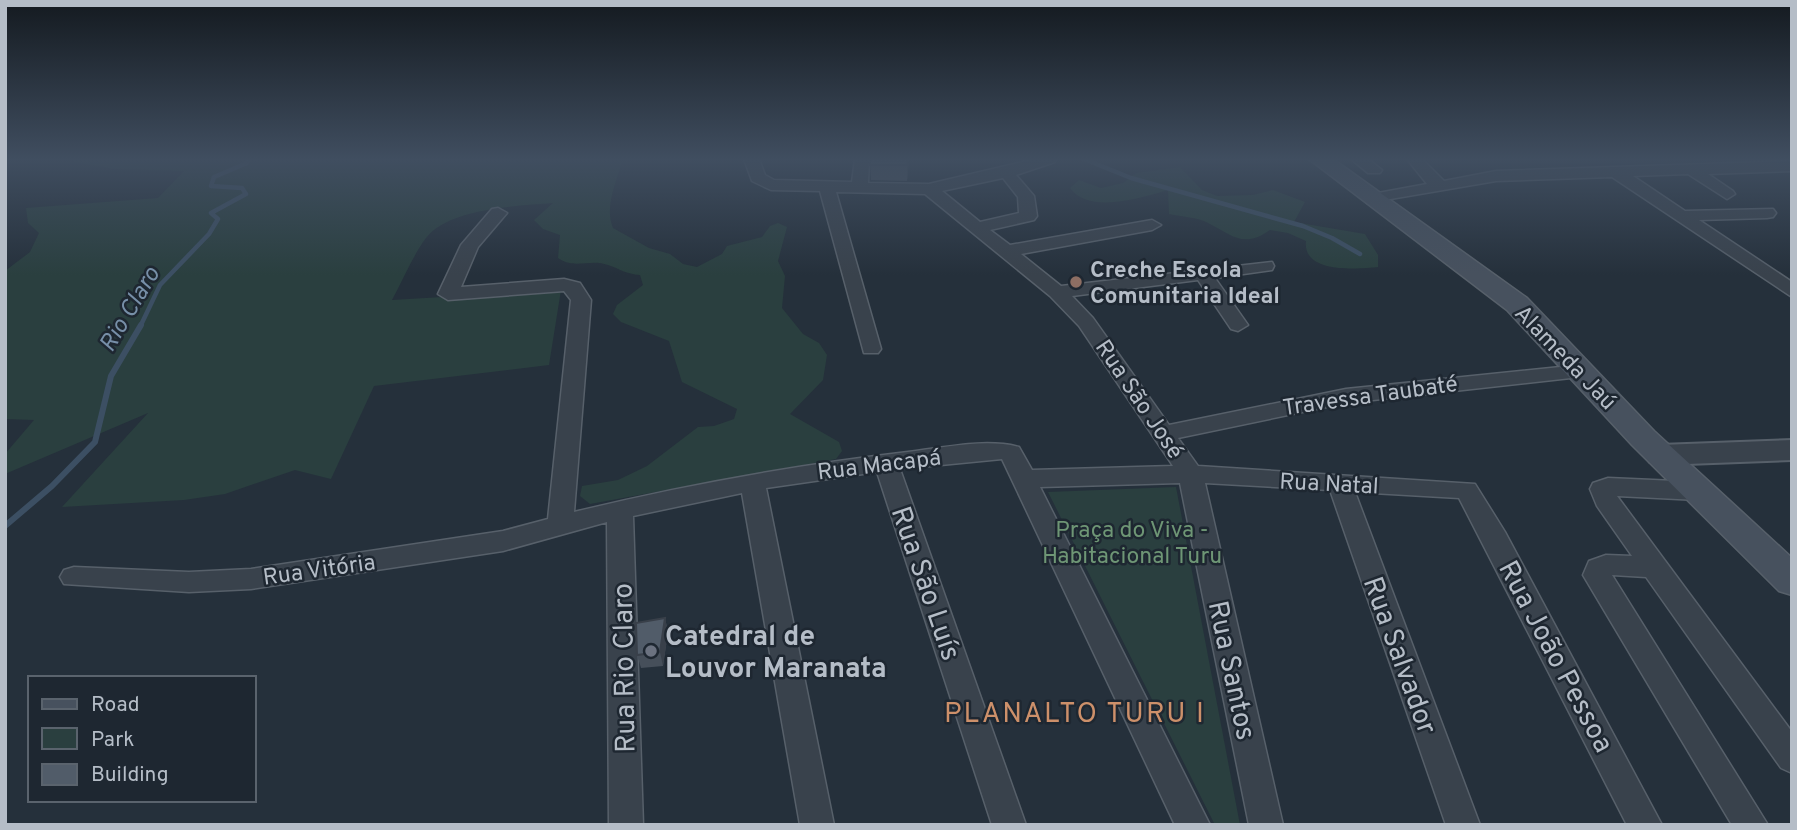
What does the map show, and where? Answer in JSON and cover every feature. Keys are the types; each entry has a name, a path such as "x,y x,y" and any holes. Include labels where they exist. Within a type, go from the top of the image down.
{"main road":[{"name":"Alameda Jaú","path":"1373,199 1504,293 1660,455 1792,581"}],"street":[{"path":"830,198 871,349"},
{"name":"Rua São José","path":"939,198 1057,292 1105,347 1161,434 1191,474"},
{"path":"975,228 1028,216 1026,198"},
{"path":"1373,199 1380,198"},
{"path":"1653,198 1792,291"},
{"path":"498,213 470,245 448,294 564,285 573,287 581,300 560,525"},
{"path":"1680,216 1767,213"},
{"path":"1004,252 1152,225"},
{"path":"1057,292 1265,266"},
{"path":"1203,274 1238,325"},
{"name":"Travessa Taubaté","path":"1161,434 1346,396 1501,377 1580,371"},
{"path":"1660,455 1792,450"},
{"name":"Rua Macapá","path":"752,482 885,461 1006,451 1012,456 1023,479"},
{"name":"Rua São Luís","path":"885,461 1009,825"},
{"path":"1191,474 1023,479 1193,825"},
{"name":"Rua Natal","path":"1191,474 1466,490"},
{"name":"Rua Santos","path":"1191,474 1266,825"},
{"path":"752,482 817,825"},
{"name":"Rua Vitória","path":"74,577 189,582 251,579 491,543 752,482"},
{"name":"Rua Salvador","path":"1340,484 1463,825"},
{"path":"1698,491 1608,487 1602,489 1606,500 1792,758"},
{"name":"Rua João Pessoa","path":"1466,490 1492,532 1645,825"},
{"name":"Rua Rio Claro","path":"620,511 626,825"},
{"path":"1654,567 1606,565 1599,568 1597,575 1751,825"}],"green space":[{"path":"158,198 612,198 610,211 613,228 649,248 670,254 683,264 697,267 722,254 727,246 762,237 770,226 778,223 787,227 778,261 785,276 782,308 803,334 819,343 827,355 823,380 790,414 839,442 842,451 836,459 590,504 580,496 582,486 618,480 647,466 698,427 714,426 734,419 737,409 682,382 669,341 621,322 613,314 617,305 643,285 640,275 601,263 577,264 558,258 560,235 543,229 534,220 553,203 485,210 451,220 437,228 421,245 392,300 561,290 549,365 374,386 331,479 295,470 225,494 184,500 62,507 148,413 5,474 5,454 34,420 5,419 5,271 30,252 39,233 28,223 26,208"},
{"path":"1083,198 1139,198 1117,202 1090,201"},
{"path":"1168,198 1294,198 1305,202 1294,222 1365,234 1378,255 1378,267 1333,267 1313,259 1307,252 1306,241 1288,233 1270,230 1252,239 1238,238 1199,219 1169,214"},
{"name":"Praça do Viva - Habitacional Turu","path":"1176,487 1240,825 1215,825 1048,492"}],"building":[{"path":"665,618 660,652 637,655 636,623"}],"waterway":[{"name":"Rio Claro","path":"141,325 160,285 209,234 218,219 211,213 239,198"},
{"path":"1202,198 1303,226 1360,254"},
{"name":"Rio Claro","path":"5,526 52,486 95,442 111,376 141,325"}],"place":[{"name":"Creche Escola Comunitaria Ideal","path":"1076,282"},
{"name":"Catedral de Louvor Maranata","path":"651,651"}],"district":[{"name":"PLANALTO TURU I","path":"1075,712"}]}
